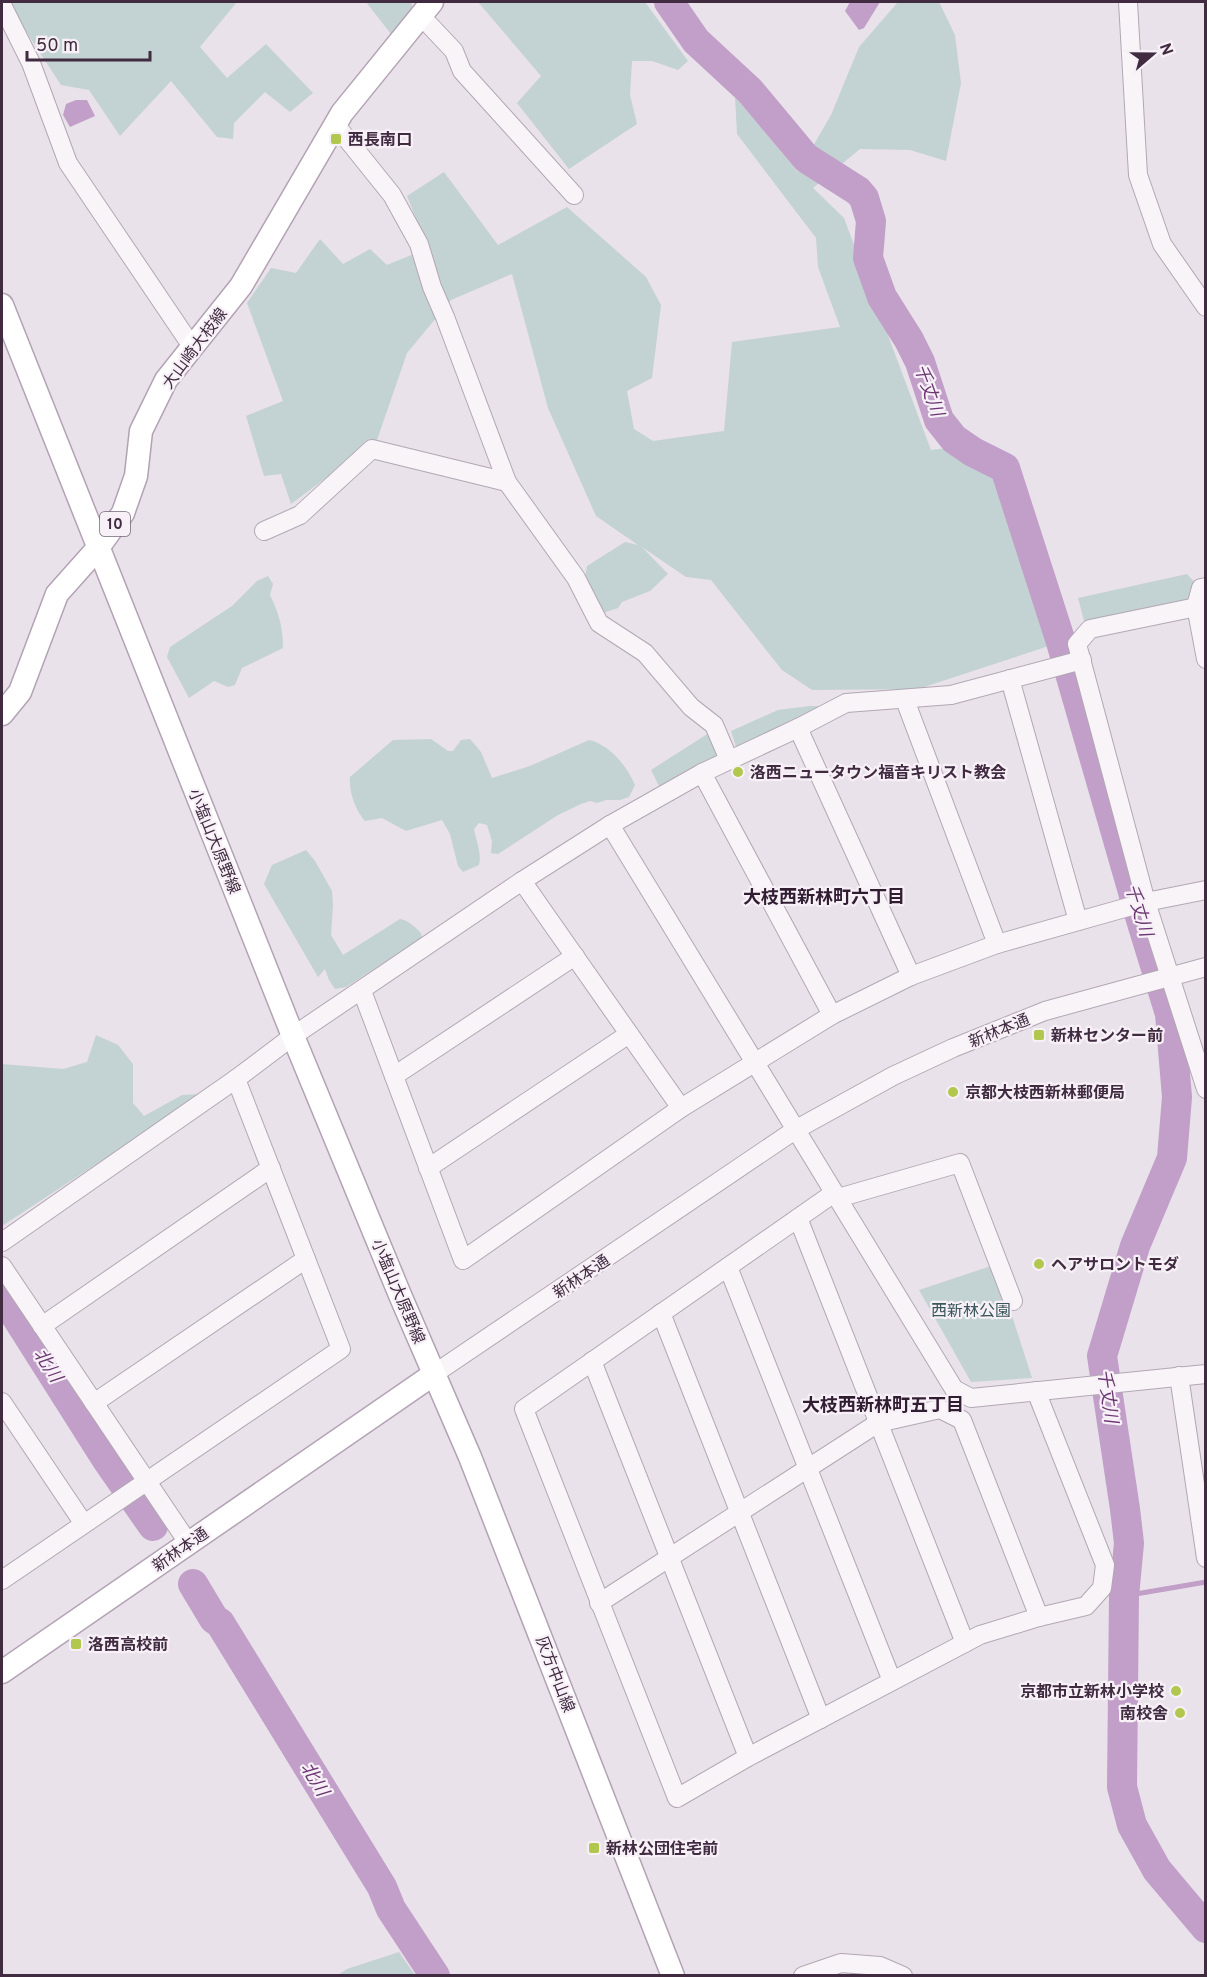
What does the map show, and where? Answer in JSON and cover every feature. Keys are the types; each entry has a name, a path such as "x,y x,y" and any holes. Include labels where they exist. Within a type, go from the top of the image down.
{"main road":[{"name":"大山崎大枝線","path":"2,714 20,692 57,594 98,548 123,513 136,476 141,431 166,380 241,286 335,124 426,9"},
{"name":"小塩山大原野線","path":"2,305 293,1036 434,1374"},
{"name":"新林本通","path":"2,1672 434,1374"},
{"name":"灰方中山線","path":"434,1374 470,1456 673,1976"}],"street":[{"path":"1128,2 1138,175 1162,244 1206,307"},
{"path":"2,5 31,63 68,163 193,348"},
{"path":"426,9 454,51 462,71 574,195"},
{"path":"335,124 392,195 419,244 432,288 507,482 576,578 599,623 645,652 690,707 714,726 729,760"},
{"path":"264,531 300,515 372,448 507,482"},
{"path":"1206,587 1201,588 1206,659"},
{"path":"1201,605 1090,629 1077,644 1146,902 1170,975 1200,1047 1206,1089"},
{"path":"2,1242 236,1079 293,1036 363,991 522,881 610,825 702,773 846,703 951,695 1082,660"},
{"path":"1010,679 1078,921"},
{"path":"905,700 997,944"},
{"path":"798,728 911,976"},
{"path":"702,773 832,1015"},
{"path":"610,825 954,1389 971,1398 1206,1374"},
{"path":"522,881 681,1108"},
{"path":"363,991 463,1260 681,1108 832,1015 911,976 997,944 1118,909 1206,890"},
{"path":"394,1076 575,956"},
{"name":"新林本通","path":"434,1374 795,1130 893,1076 953,1048 1045,1011 1206,967"},
{"path":"428,1168 629,1034"},
{"path":"3,1576 84,1524 341,1349 236,1079"},
{"path":"1013,1301 960,1163 836,1195 798,1218 524,1409 677,1798 748,1757 980,1635 1086,1606 1102,1588 1105,1566 1036,1391"},
{"path":"42,1326 271,1168"},
{"path":"798,1218 965,1643"},
{"path":"93,1403 306,1258"},
{"path":"2,1266 189,1544"},
{"path":"728,1267 892,1681"},
{"path":"661,1313 821,1719"},
{"path":"592,1361 748,1757"},
{"path":"1179,1376 1206,1558"},
{"path":"2,1402 84,1524"},
{"path":"599,1603 878,1423 940,1409 962,1420 1039,1617"},
{"path":"802,1976 842,1964 880,1966 903,1976"}],"green space":[{"path":"9,2 237,2 200,47 227,78 266,44 313,93 290,112 265,92 234,123 233,139 217,137 171,81 120,136 89,90 61,85"},
{"path":"366,2 412,2 412,9 391,34"},
{"path":"478,2 645,2 688,61 678,70 652,61 632,61 630,95 637,124 569,169 517,103 541,76"},
{"path":"898,2 939,2 955,35 961,83 946,161 910,150 860,149 813,188 844,218 931,450 947,448 999,476 1052,645 918,689 812,690 782,670 711,580 686,577 642,547 668,574 650,591 622,602 618,608 603,613 584,583 587,566 625,542 638,545 596,516 548,408 512,274 451,300 407,353 377,440 291,504 281,474 264,476 246,416 283,401 247,303 271,268 296,273 320,239 343,264 370,249 387,265 428,248 407,196 444,172 498,245 567,207 646,277 661,305 652,378 627,391 634,429 653,441 724,431 732,342 840,327 818,267 816,238 737,134 735,96 798,172 831,115 859,47"},
{"path":"1187,574 1198,586 1193,603 1086,628 1078,598"},
{"path":"268,576 273,584 270,595 280,621 283,648 242,668 235,685 228,687 214,681 189,698 167,657 170,647 232,606 257,581"},
{"path":"810,706 840,706 738,753 731,731 778,710"},
{"path":"712,731 725,759 662,792 651,770"},
{"path":"431,739 448,751 453,751 461,740 470,739 481,752 492,778 530,766 589,740 604,746 617,757 635,785 629,797 581,804 558,815 498,854 491,853 492,841 487,825 479,823 474,829 479,865 463,872 458,866 450,834 442,820 406,831 382,818 365,821 358,812 352,795 350,777 393,740"},
{"path":"306,850 332,891 331,935 343,955 400,919 414,926 421,933 422,938 346,987 335,989 325,969 318,977 264,884 272,865"},
{"path":"96,1035 118,1045 133,1064 133,1103 144,1116 182,1095 203,1094 2,1226 2,1064 63,1069 87,1062"},
{"name":"西新林公園","path":"991,1266 1013,1319 1032,1378 971,1382 919,1290"},
{"path":"399,1952 415,1975 338,1975 347,1969"}],"shaded area":[{"path":"850,2 880,2 864,28 859,30 845,11"},
{"path":"76,100 87,100 95,116 70,127 63,115 66,104"}],"waterway":[{"name":"千丈川","path":"669,2 696,41 750,91 806,158 858,191 864,198 871,221 868,258 882,297 920,362 939,420 954,439 973,452 1005,468 1061,642 1170,1014 1177,1097 1172,1158 1135,1246 1102,1356 1129,1543 1124,1596 1122,1787 1132,1825 1157,1870 1206,1928"},
{"name":"北川","path":"2,1294 107,1460 153,1526"},
{"path":"1124,1596 1206,1582"},
{"name":"北川","path":"193,1584 214,1619 220,1623 382,1887 391,1909 435,1976"}],"place":[{"name":"西長南口","path":"336,139"},
{"name":"洛西ニュータウン福音キリスト教会","path":"738,772"},
{"name":"新林センター前","path":"1039,1035"},
{"name":"京都大枝西新林郵便局","path":"953,1092"},
{"name":"ヘアサロントモダ","path":"1039,1264"},
{"name":"洛西高校前","path":"76,1644"},
{"name":"京都市立新林小学校","path":"1176,1691"},
{"name":"南校舎","path":"1180,1713"},
{"name":"新林公団住宅前","path":"594,1848"}],"district":[{"name":"大枝西新林町六丁目","path":"824,897"},
{"name":"大枝西新林町五丁目","path":"883,1405"}]}
